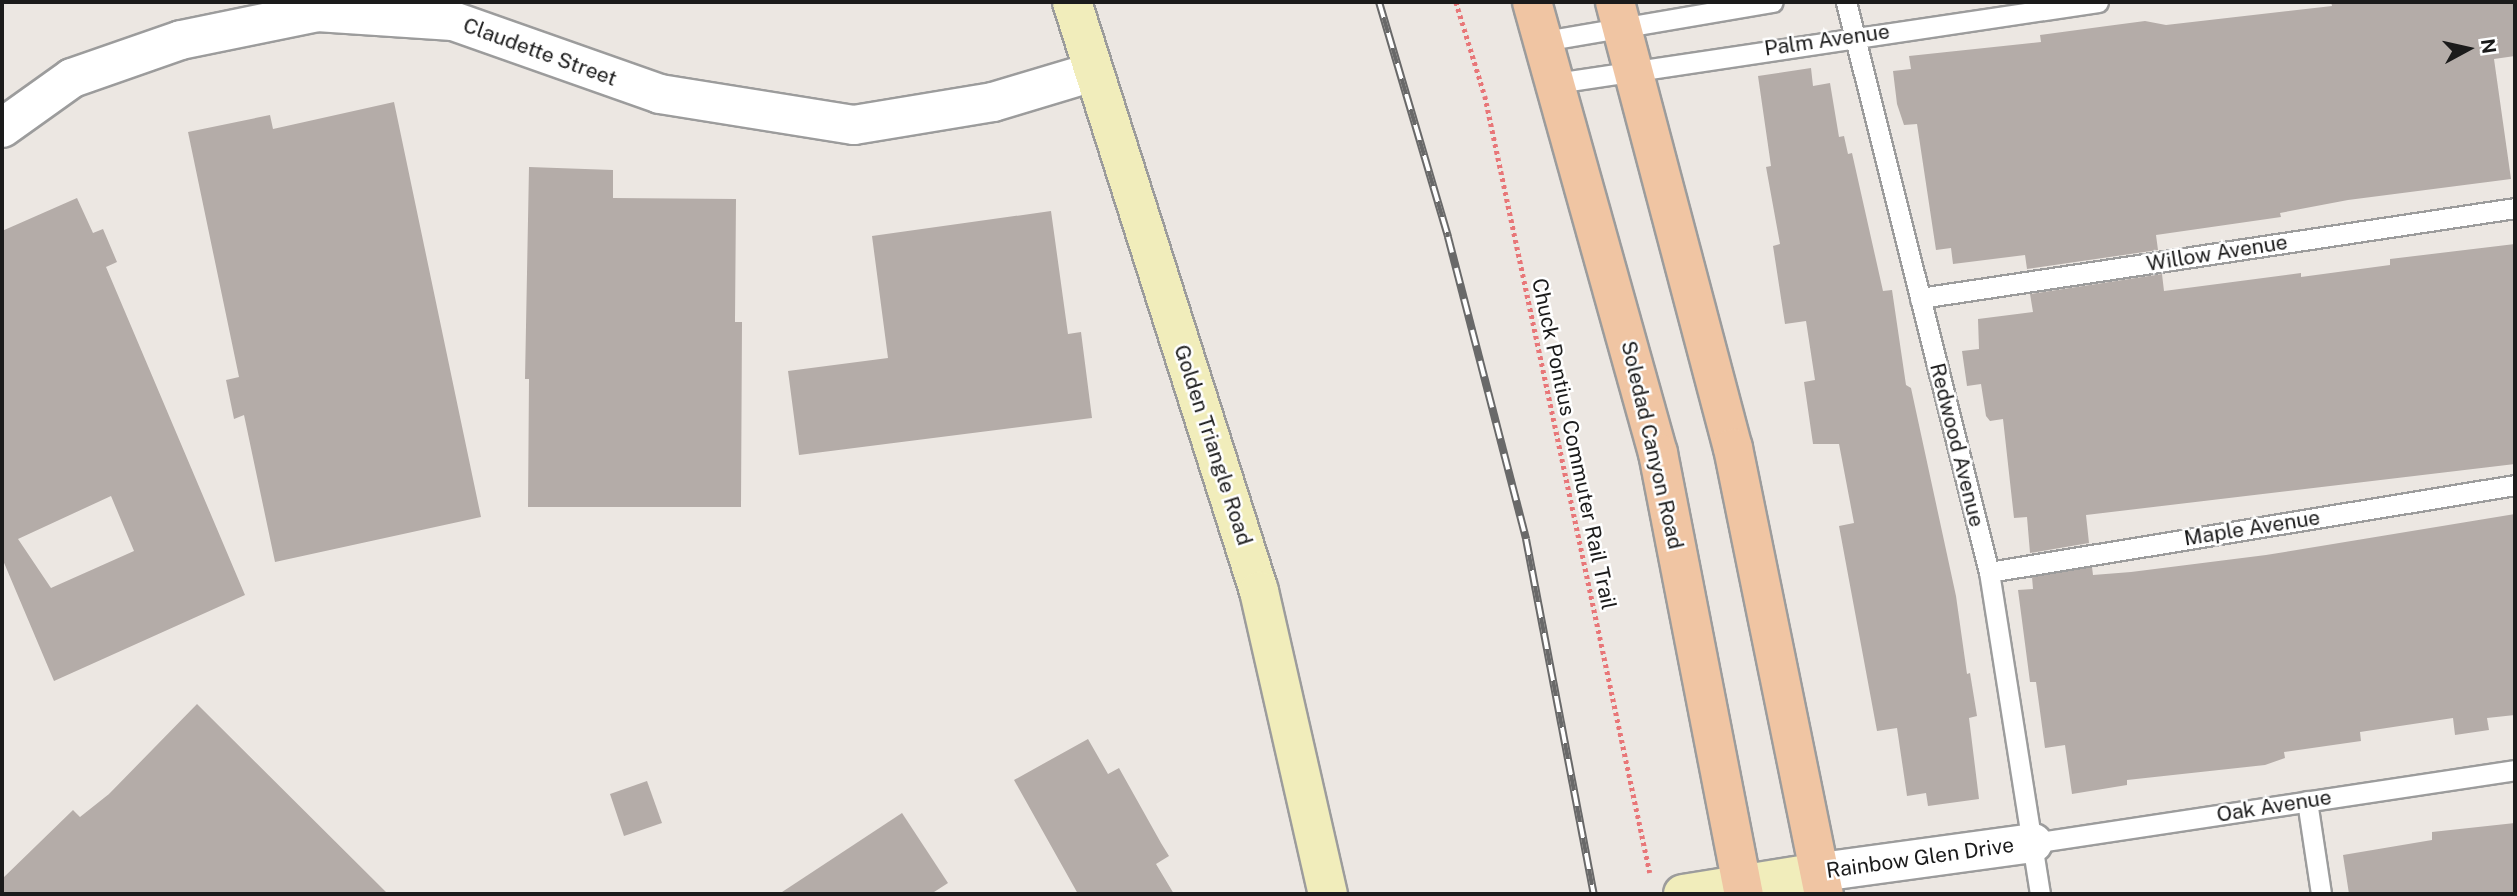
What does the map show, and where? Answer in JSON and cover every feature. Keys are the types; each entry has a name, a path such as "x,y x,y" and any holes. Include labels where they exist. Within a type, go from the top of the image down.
{"main road":[{"name":"Soledad Canyon Road","path":"1532,2 1658,453 1743,890"},
{"path":"1618,13 1733,448 1822,883"}],"street":[{"name":"Golden Triangle Road","path":"1072,2 1259,590 1328,894"},
{"name":"Claudette Street","path":"2,128 72,78 181,40 317,12 453,21 660,94 854,125 993,102 1093,72"},
{"name":"Rainbow Glen Drive","path":"1667,888 1743,890 1822,883 2033,843"}],"lane":[{"path":"1544,41 1618,13 1773,2"},
{"name":"Redwood Avenue","path":"1846,2 1989,572 2040,894"},
{"name":"Palm Avenue","path":"1556,83 1634,68 2098,2"},
{"name":"Willow Avenue","path":"1920,298 2515,208"},
{"name":"Maple Avenue","path":"1989,572 2515,485"},
{"name":"Oak Avenue","path":"2033,843 2515,770"},
{"path":"2307,801 2321,894"}],"path":[{"name":"Chuck Pontius Commuter Rail Trail","path":"1456,2 1485,96 1667,888"}],"building":[{"path":"2331,2 2515,2 2515,56 2494,59 2511,179 2348,200 2280,213 2281,217 2156,235 2158,250 2027,269 2025,255 1953,264 1951,248 1936,250 1917,124 1904,125 1897,104 1893,71 1911,69 1909,56 2041,42 2040,35 2145,21 2166,25 2332,6"},
{"path":"1811,68 1813,86 1830,83 1839,137 1844,136 1848,154 1852,153 1883,291 1892,290 1906,385 1911,388 1956,596 1967,674 1970,673 1977,716 1969,718 1979,799 1928,806 1926,793 1907,796 1897,728 1877,731 1839,526 1854,523 1839,444 1813,444 1804,382 1815,380 1806,321 1785,324 1773,246 1780,244 1766,167 1771,166 1758,76"},
{"path":"394,102 481,517 275,562 244,415 234,419 226,380 239,377 188,132 270,115 273,129"},
{"path":"529,167 613,170 613,198 736,199 735,322 742,322 741,507 528,507 529,379 525,379"},
{"path":"77,198 93,233 103,229 117,262 106,267 245,595 54,681 2,558 2,231","holes":["111,496 134,551 51,588 18,539"]},
{"path":"1051,211 1068,334 1081,332 1092,418 799,455 788,371 888,358 872,236"},
{"path":"2515,244 2515,464 2086,515 2089,543 2030,553 2027,517 2014,518 2003,419 1990,421 1986,416 1981,384 1967,386 1962,351 1979,349 1978,319 2033,312 2030,294 2162,274 2164,291 2301,273 2301,277 2390,265 2390,259"},
{"path":"2515,514 2515,715 2487,718 2489,730 2455,735 2453,718 2360,732 2361,741 2284,752 2285,758 2265,765 2127,780 2127,785 2072,794 2065,745 2045,748 2036,682 2030,682 2018,590 2033,589 2032,577 2092,567 2093,575 2266,555"},
{"path":"197,704 388,894 2,894 2,879 73,810 80,817 109,794"},
{"path":"1088,739 1108,774 1119,768 1169,856 1156,864 1174,894 1078,894 1014,780"},
{"path":"647,781 662,823 624,836 610,794"},
{"path":"902,813 948,883 931,894 779,894"},
{"path":"2515,823 2515,894 2349,894 2343,855 2432,840 2432,832"}],"railway":[{"path":"1379,2 1448,237 1526,539 1594,894"}]}
